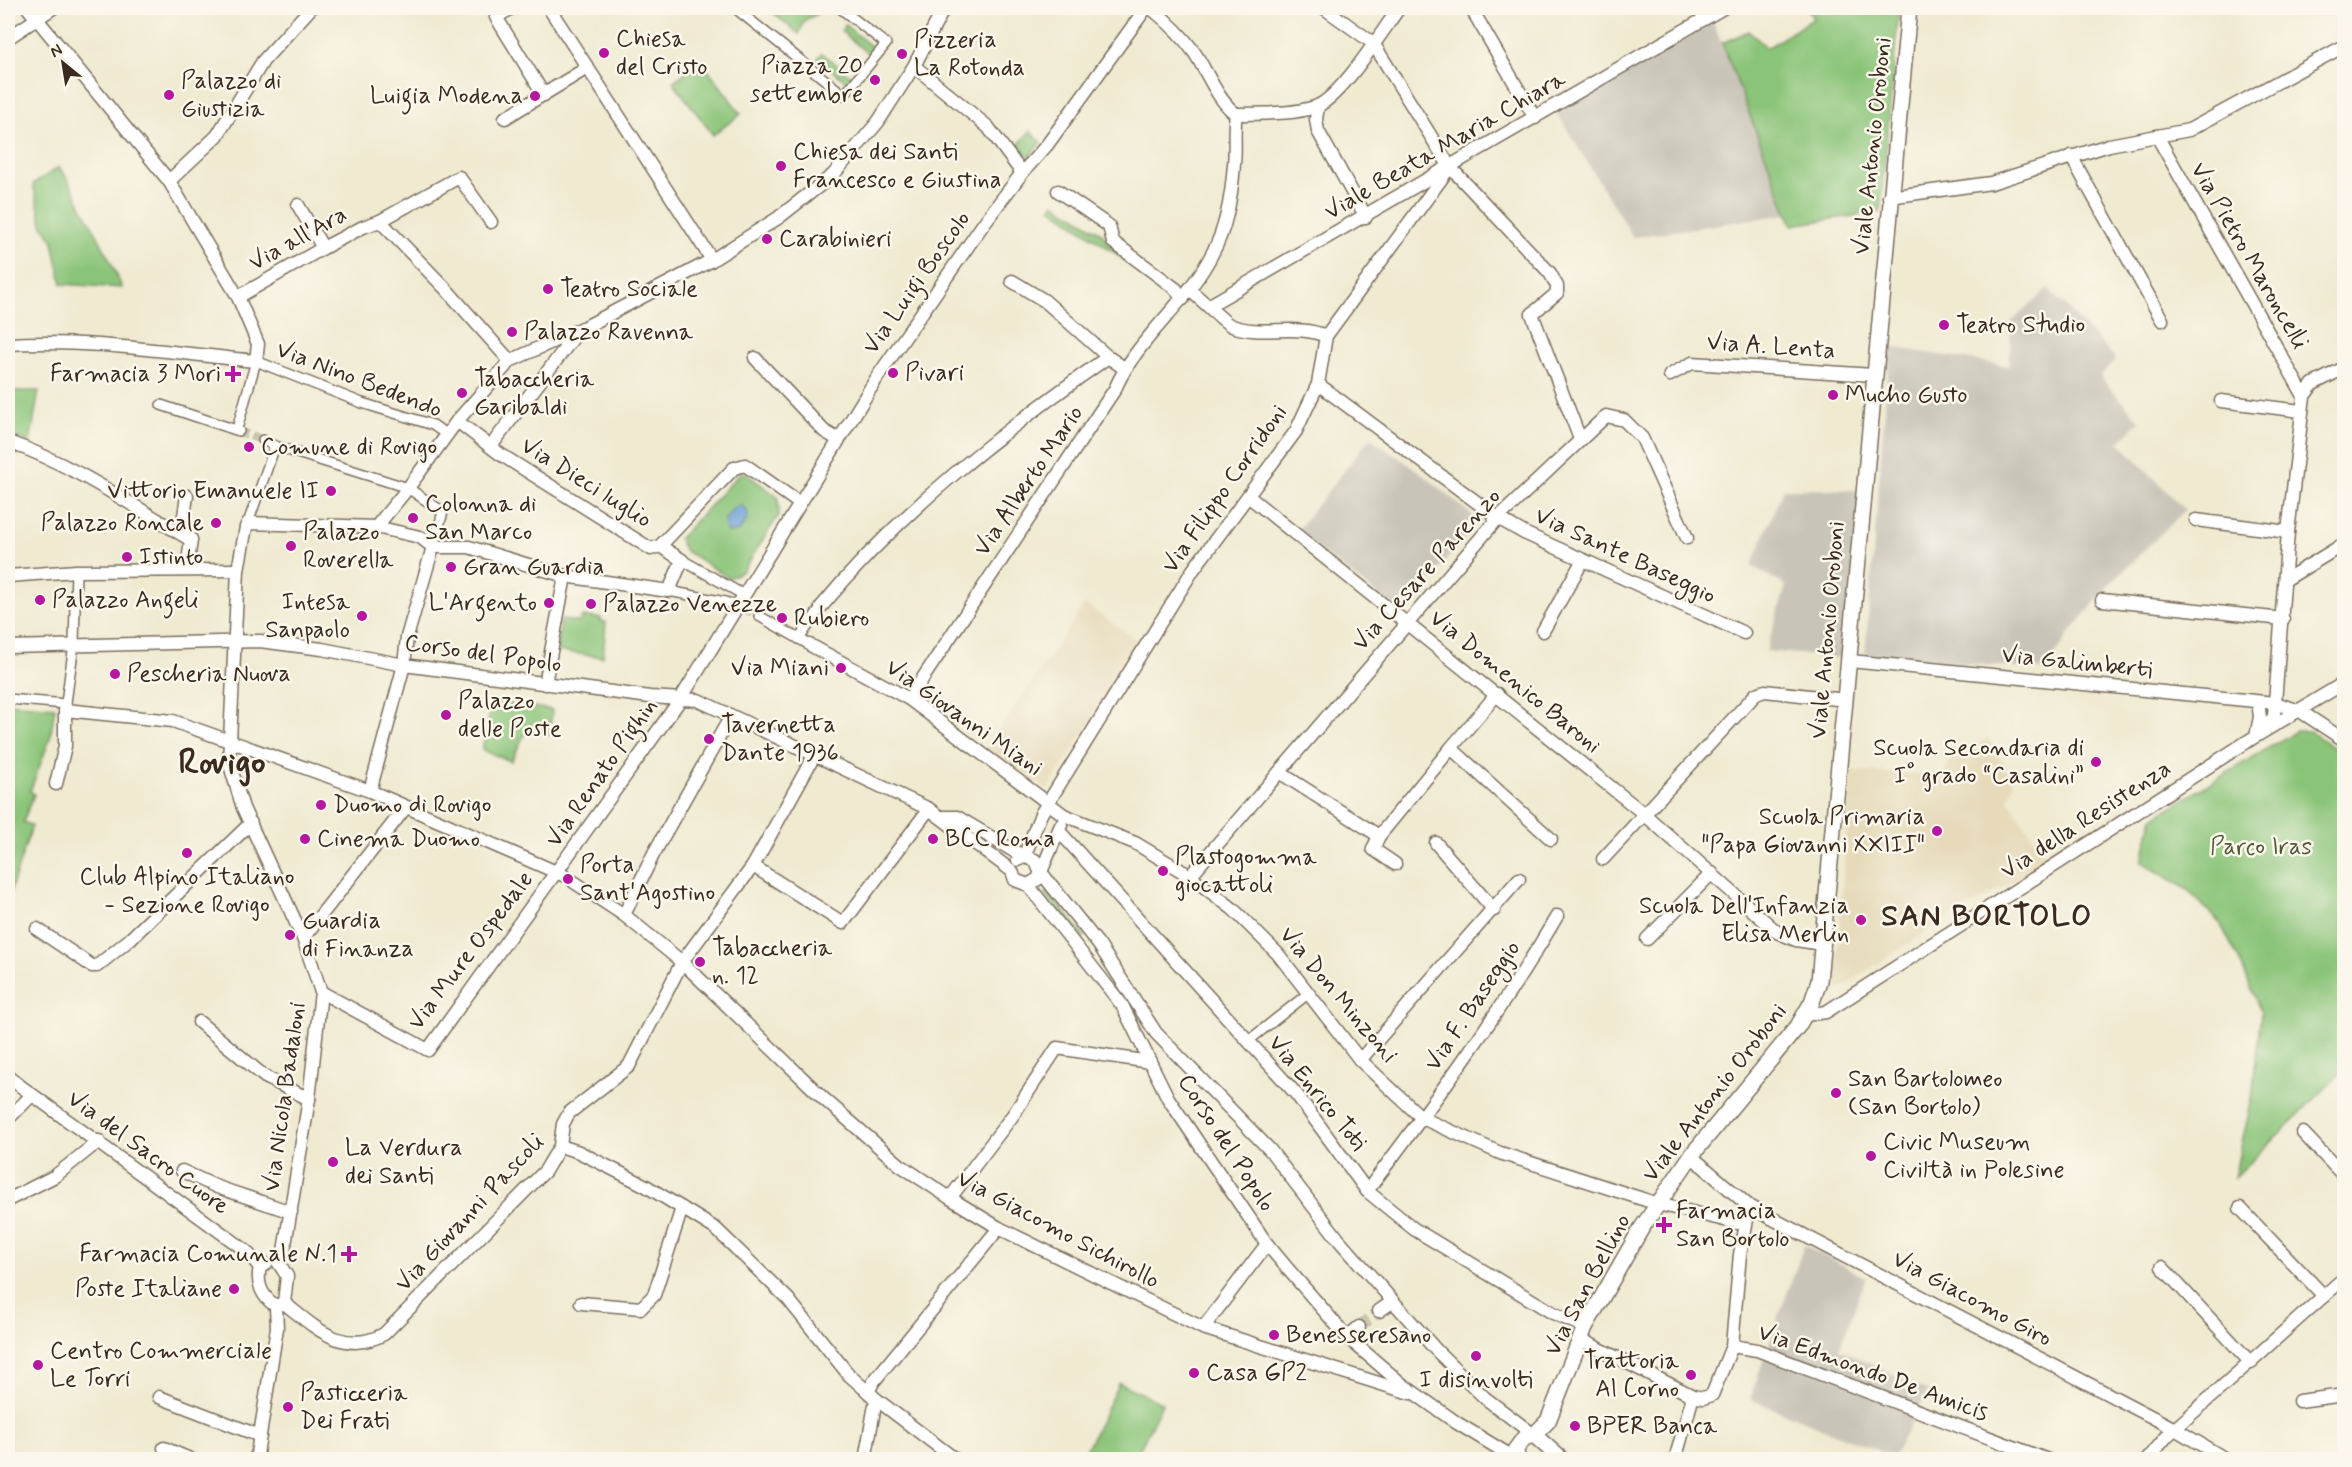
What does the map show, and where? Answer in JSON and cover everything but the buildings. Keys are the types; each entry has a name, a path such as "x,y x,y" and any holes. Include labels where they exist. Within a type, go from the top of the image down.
{"street":[{"path":"28,8 170,181 238,297 258,344 256,361 238,430 161,405"},
{"path":"8,38 53,8"},
{"path":"170,181 217,136 263,61 311,8"},
{"path":"512,8 496,17 544,94"},
{"path":"549,8 712,260"},
{"path":"735,8 844,95 886,44 838,9"},
{"path":"375,527 408,488 457,421 510,361 622,308 712,260 778,218 833,175 878,122 914,66 944,8"},
{"name":"Via Luigi Boscolo","path":"741,602 878,376 1022,173 1047,146 1146,8"},
{"path":"1151,8 1172,26 1192,49 1227,107 1236,114 1280,113 1318,106 1343,85 1399,8"},
{"path":"1324,8 1373,43 1450,168 1550,273 1557,285 1557,293 1532,315 1580,439"},
{"path":"1471,8 1535,118"},
{"name":"Viale Beata Maria Chiara","path":"1210,305 1366,217 1723,8"},
{"name":"Viale Antonio Oroboni","path":"1658,1204 1691,1156 1804,1015 1819,981 1850,661 1889,197 1909,8"},
{"path":"838,9 881,48"},
{"name":"Via Pietro Maroncelli","path":"1889,197 1991,183 2071,156 2189,130 2344,46"},
{"path":"801,55 845,93"},
{"path":"914,66 987,127 1022,173"},
{"path":"505,118 586,68"},
{"path":"1318,106 1316,119 1318,131 1366,217"},
{"name":"Via Alberto Mario","path":"909,699 1116,389 1124,368 1186,294 1214,251 1228,207 1235,162 1236,114"},
{"name":"Via Pietro Maroncelli","path":"2157,136 2304,396"},
{"path":"2071,156 2162,320"},
{"name":"Via Filippo Corridoni","path":"1024,858 1041,814 1049,805 1193,570 1296,431 1318,384 1326,336 1450,168"},
{"name":"Via all'Ara","path":"238,297 322,248 363,226 380,221 459,177 491,222"},
{"path":"1058,191 1109,226 1113,242 1176,289 1210,305 1231,326 1261,332 1300,330 1326,336"},
{"path":"298,205 322,248"},
{"path":"380,221 445,288 510,361"},
{"path":"1012,281 1045,301 1108,357 1124,368"},
{"path":"457,421 491,446 579,329"},
{"path":"8,344 50,342 115,346 256,361"},
{"path":"805,642 821,607 857,563 969,459 1108,357"},
{"path":"755,358 824,431 839,440"},
{"name":"Via Nino Bedendo","path":"256,361 362,403 433,425 447,435"},
{"name":"Via A. Lenta","path":"1670,375 1692,363 1873,375"},
{"path":"2261,733 2274,716 2288,532 2304,396 2313,384 2344,368"},
{"name":"Via Sante Baseggio","path":"1318,384 1498,518 1583,560 1744,633"},
{"path":"2221,401 2301,411"},
{"name":"Via Cesare Parenzo","path":"1190,876 1498,518 1606,416 1624,420 1642,438 1687,538"},
{"path":"263,440 275,446 408,488 443,512 407,637 404,665 370,791"},
{"path":"8,442 71,468 191,540"},
{"path":"275,446 248,523 375,527 420,537 433,547 469,547 565,576 741,602"},
{"name":"Via Dieci luglio","path":"491,446 651,549 660,546"},
{"path":"741,602 660,546 734,468 745,465 799,503"},
{"path":"187,496 183,522 191,540 187,568"},
{"name":"Via Domenico Baroni","path":"1248,496 1643,813 1777,932 1796,940 1822,944"},
{"path":"2196,520 2288,532"},
{"name":"Via Nicola Badaloni","path":"248,523 238,570 237,641 229,762 243,808 303,938 321,992 309,1099 284,1251 278,1262"},
{"path":"2285,580 2344,544"},
{"path":"669,591 682,560"},
{"path":"1543,631 1583,560"},
{"path":"8,576 76,571 187,568 238,570"},
{"path":"56,784 65,746 65,707 74,644 76,571"},
{"path":"545,684 565,576"},
{"path":"2102,600 2283,619"},
{"name":"Via Renato Pighin","path":"560,873 680,700 741,602"},
{"name":"Via Giovanni Miani","path":"759,616 909,699 1064,815"},
{"name":"Corso del Popolo","path":"8,647 237,641 322,649 404,665 545,684 680,700 698,700 928,809 942,817 952,828 976,842 1012,871 1018,883 1028,885 1122,1005 1168,1098 1233,1190 1267,1244 1347,1337 1415,1395 1517,1459"},
{"name":"Via Galimberti","path":"1850,661 2275,703 2300,711 2344,740"},
{"name":"Via della Resistenza","path":"1804,1015 1826,1012 2261,733 2344,683"},
{"path":"1603,859 1643,813 1756,694 1765,691 1846,700"},
{"path":"1395,864 1373,849 1379,836 1497,694"},
{"path":"8,699 173,721 370,791 560,873"},
{"path":"2258,702 2261,733"},
{"path":"624,915 654,853 731,716"},
{"path":"1451,748 1551,839"},
{"path":"560,1146 563,1124 569,1113 629,1066 682,962 753,866 814,756"},
{"path":"1279,772 1379,836"},
{"path":"303,938 406,807"},
{"path":"753,866 843,923 928,809"},
{"path":"1028,885 1038,879 1064,815"},
{"name":"Via Don Minzoni","path":"1064,815 1135,843 1190,876 1233,909 1278,954 1360,1060 1422,1118 1500,1153 1658,1204"},
{"name":"Corso del Popolo","path":"942,817 957,817 1024,858 1035,860 1040,871 1099,945 1156,1033 1270,1150 1338,1240 1392,1302 1485,1398 1534,1436"},
{"path":"37,929 92,966 97,966 129,939 251,823"},
{"name":"Via Enrico Toti","path":"1059,831 1297,1095 1367,1191 1414,1229 1583,1333 1693,1396"},
{"path":"1436,843 1494,910"},
{"path":"1012,871 1015,862 1024,858"},
{"name":"Via Mure Ospedale","path":"321,992 428,1050 560,873"},
{"path":"1647,939 1712,873"},
{"path":"1360,1060 1519,879"},
{"name":"Via Giacomo Sichirollo","path":"574,882 624,915 682,962 824,1099 900,1165 999,1228 1203,1328 1415,1395"},
{"name":"Via F. Baseggio","path":"1367,1191 1422,1118 1532,959 1557,916"},
{"path":"1248,1041 1309,993"},
{"path":"199,1022 265,1077 309,1099"},
{"path":"950,1198 1012,1115 1056,1048 1150,1062"},
{"name":"Via del Sacro Cuore","path":"8,1077 99,1141 245,1251 260,1267"},
{"path":"8,1119 32,1095"},
{"path":"2303,1133 2344,1176"},
{"path":"8,1200 55,1176 99,1141"},
{"name":"Via Giovanni Pascoli","path":"260,1267 257,1278 266,1299 280,1304 336,1340 351,1343 369,1342 384,1334 545,1171 560,1146 579,1152 717,1229 750,1259 788,1299 849,1375 956,1460"},
{"name":"Via Giacomo Giro","path":"1691,1156 1750,1207 2175,1429 2227,1460"},
{"name":"Via del Sacro Cuore","path":"182,1171 217,1187 291,1212"},
{"path":"1658,1204 1737,1223 1745,1221 1750,1207"},
{"name":"Via San Bellino","path":"1517,1459 1516,1449 1524,1438 1534,1436 1548,1421 1583,1333 1658,1204"},
{"path":"581,1303 641,1308 654,1295 682,1208"},
{"path":"2240,1208 2324,1296"},
{"name":"Via Edmondo De Amicis","path":"1745,1221 1732,1346 1757,1350 2048,1460"},
{"path":"865,1460 874,1381 999,1228"},
{"path":"1203,1328 1267,1244"},
{"path":"256,1460 280,1304 287,1276 278,1262 260,1267"},
{"path":"2162,1267 2252,1363"},
{"path":"2147,1460 2175,1429 2252,1363 2344,1278"},
{"path":"1379,1311 1392,1302"},
{"path":"1347,1337 1359,1327"},
{"path":"1675,1460 1693,1396 1704,1398 1712,1395 1732,1346"},
{"path":"2299,1401 2344,1395"},
{"path":"159,1397 260,1436"},
{"name":"Via San Bellino","path":"1546,1445 1550,1434 1548,1421"},
{"path":"1534,1436 1562,1460"},
{"path":"164,1448 192,1460"}],"shaded area":[{"path":"1713,22 1788,214 1633,237 1557,113"},
{"path":"2048,288 2116,359 2100,377 2140,421 2119,442 2185,510 2110,584 2069,634 2045,670 1865,655 1890,347 2009,366 2011,336 2006,327"},
{"path":"1370,438 1421,473 1479,521 1402,613 1296,532"},
{"path":"1783,489 1867,490 1841,658 1766,651 1786,586 1752,566"},
{"path":"1085,604 1141,643 1048,789 986,749"},
{"name":"Scuola Primaria \"Papa Giovanni XXIII\"","path":"1988,738 2014,783 2008,800 2049,862 1941,922 1839,989 1835,985 1851,771 1946,776 1948,761"},
{"path":"1804,1245 1866,1278 1839,1349 1928,1391 1893,1457 1750,1399"}],"green space":[{"path":"767,8 809,8 817,14 805,20 799,34"},
{"path":"1808,8 1899,8 1880,212 1792,225 1722,43 1749,31 1767,48 1813,19"},
{"path":"845,25 876,50 871,56 841,31"},
{"path":"822,53 852,77 848,83 817,59"},
{"path":"701,60 741,114 713,135 673,82"},
{"path":"1030,131 1041,142 1030,156 1024,158 1013,151"},
{"path":"59,167 72,186 122,288 62,284 52,238 43,227 33,184"},
{"path":"1054,203 1103,234 1108,243 1169,291 1051,208"},
{"path":"8,391 39,391 30,442 8,435"},
{"path":"740,473 745,473 778,497 779,515 743,571 729,578 684,550 679,539"},
{"path":"581,617 601,618 601,622 606,622 603,657 557,651 561,620 580,622"},
{"path":"492,701 552,710 550,735 527,730 511,761 482,750"},
{"path":"8,703 55,707 50,739 30,791 34,794 23,822 32,826 8,898"},
{"name":"Parco Iras","path":"2296,731 2310,731 2344,755 2344,1070 2234,1178 2252,1099 2261,1012 2240,962 2220,923 2188,890 2142,862 2153,818"},
{"path":"1048,892 1085,936 1082,939 1044,895"},
{"path":"1119,1383 1162,1403 1135,1459 1082,1459"}],"water":[{"path":"740,505 747,510 748,518 739,531 727,533 724,521 733,508"}],"tunnel":[{"path":"239,431 263,440"},
{"path":"744,608 759,616"},
{"path":"1359,1327 1379,1311"}],"place":[{"name":"Chiesa del Cristo","path":"604,53"},
{"name":"Pizzeria La Rotonda","path":"902,54"},
{"name":"Piazza 20 settembre","path":"875,80"},
{"name":"Palazzo di Giustizia","path":"169,95"},
{"name":"Luigia Modena","path":"535,96"},
{"name":"Chiesa dei Santi Francesco e Giustina","path":"781,166"},
{"name":"Carabinieri","path":"767,239"},
{"name":"Teatro Sociale","path":"548,289"},
{"name":"Teatro Studio","path":"1944,325"},
{"name":"Palazzo Ravenna","path":"512,332"},
{"name":"Pivari","path":"893,373"},
{"name":"Farmacia 3 Mori","path":"233,374"},
{"name":"Tabaccheria Garibaldi","path":"462,393"},
{"name":"Mucho Gusto","path":"1833,395"},
{"name":"Comune di Rovigo","path":"249,447"},
{"name":"Vittorio Emanuele II","path":"331,491"},
{"name":"Colonna di San Marco","path":"413,518"},
{"name":"Palazzo Roncale","path":"216,523"},
{"name":"Palazzo Roverella","path":"291,546"},
{"name":"Istinto","path":"127,557"},
{"name":"Gran Guardia","path":"451,567"},
{"name":"Palazzo Angeli","path":"40,600"},
{"name":"L'Argento","path":"549,603"},
{"name":"Palazzo Venezze","path":"591,604"},
{"name":"Intesa Sanpaolo","path":"362,616"},
{"name":"Rubiero","path":"782,618"},
{"name":"Via Miani","path":"841,668"},
{"name":"Pescheria Nuova","path":"115,674"},
{"name":"Palazzo delle Poste","path":"446,715"},
{"name":"Tavernetta Dante 1936","path":"709,739"},
{"name":"Scuola Secondaria di I° grado “Casalini”","path":"2096,762"},
{"name":"Duomo di Rovigo","path":"321,805"},
{"name":"Scuola Primaria \"Papa Giovanni XXIII\"","path":"1937,831"},
{"name":"Cinema Duomo","path":"305,839"},
{"name":"BCC Roma","path":"933,839"},
{"name":"Club Alpino Italiano - Sezione Rovigo","path":"187,853"},
{"name":"Plastogomma giocattoli","path":"1163,871"},
{"name":"Porta Sant'Agostino","path":"568,879"},
{"name":"Scuola Dell'Infanzia Elisa Merlin","path":"1861,920"},
{"name":"Guardia di Finanza","path":"290,935"},
{"name":"Tabaccheria n. 12","path":"700,962"},
{"name":"San Bartolomeo (San Bortolo)","path":"1836,1093"},
{"name":"Civic Museum Civiltà in Polesine","path":"1871,1156"},
{"name":"La Verdura dei Santi","path":"333,1162"},
{"name":"Farmacia San Bortolo","path":"1664,1225"},
{"name":"Farmacia Comunale N.1","path":"349,1254"},
{"name":"Poste Italiane","path":"234,1289"},
{"name":"Benesseresano","path":"1274,1335"},
{"name":"I disinvolti","path":"1476,1356"},
{"name":"Centro Commerciale Le Torri","path":"38,1365"},
{"name":"Casa GP2","path":"1194,1373"},
{"name":"Trattoria Al Corno","path":"1691,1375"},
{"name":"Pasticceria Dei Frati","path":"288,1407"},
{"name":"BPER Banca","path":"1575,1426"}],"district":[{"name":"Rovigo","path":"222,763"},
{"name":"SAN BORTOLO","path":"1987,916"}]}
